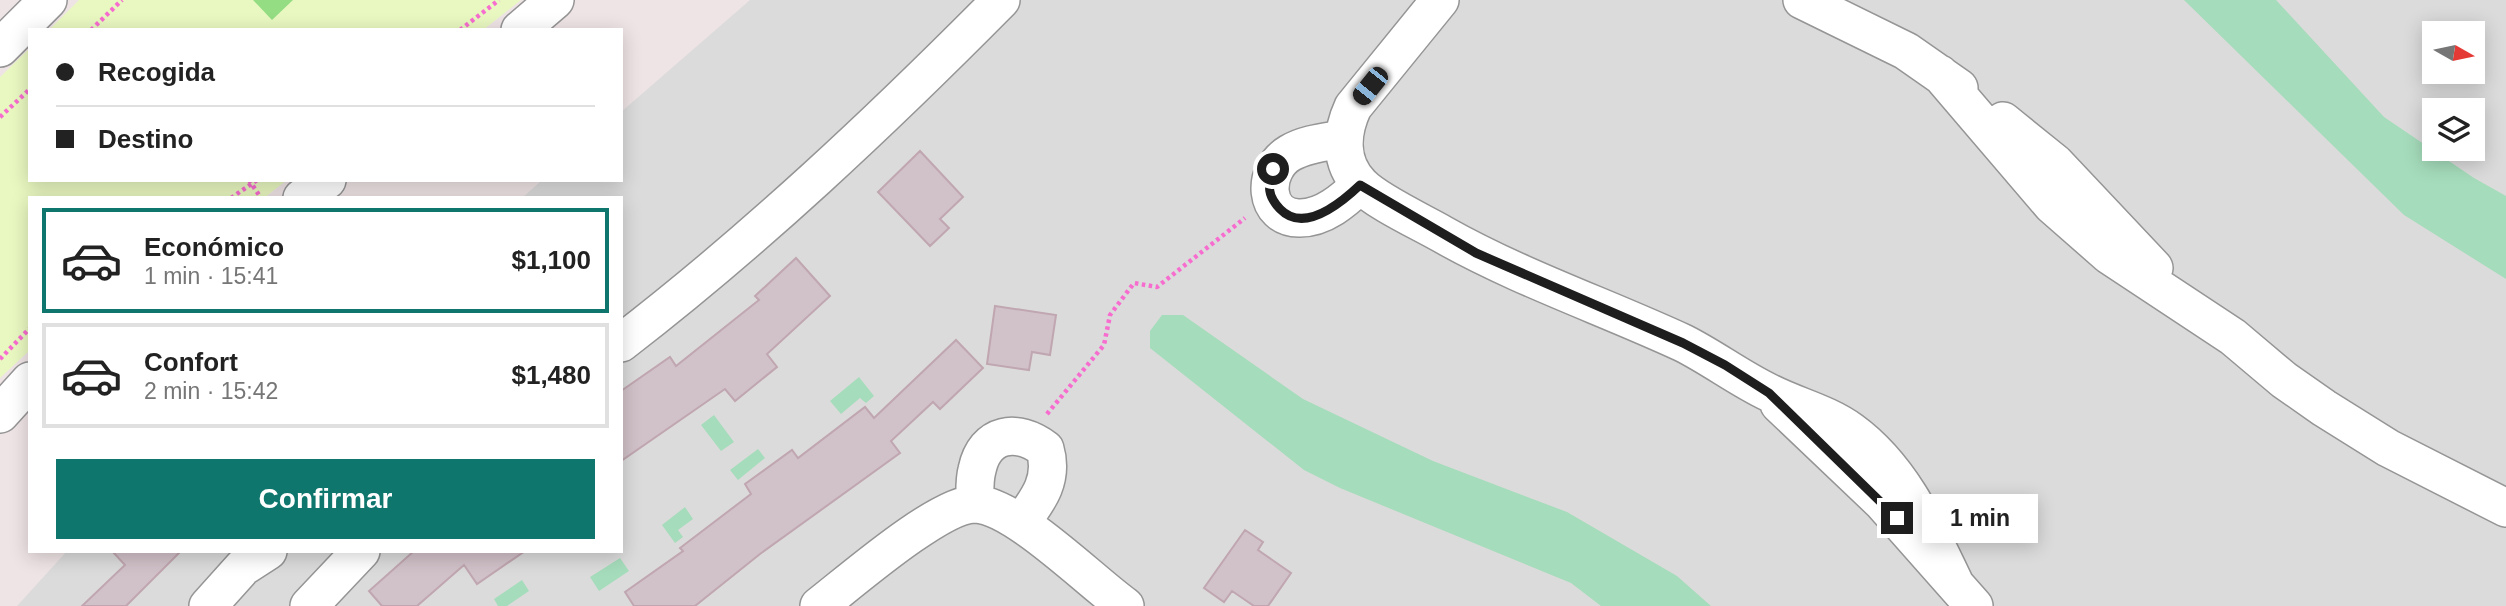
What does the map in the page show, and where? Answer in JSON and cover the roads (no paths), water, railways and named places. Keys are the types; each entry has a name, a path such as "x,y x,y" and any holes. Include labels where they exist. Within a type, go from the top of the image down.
{"street":[{"path":"0,48 48,0"},
{"path":"522,28 555,0"},
{"path":"623,341 787,204 933,69 1001,0"},
{"path":"1440,0 1353,107 1342,139 1347,161 1360,185 1476,253 1683,343 1769,393 1827,416 1877,454 1906,490 1964,594"},
{"path":"1802,0 1906,51 2055,163 2187,305 2284,380 2334,415 2438,475 2506,508"},
{"path":"1342,139 1315,143 1282,159 1273,169 1268,188 1270,198 1287,216 1298,219 1315,216 1342,202 1360,185"},
{"path":"305,196 324,182"},
{"path":"0,414 28,383"},
{"path":"975,504 976,471 983,454 996,441 1007,436 1018,435 1032,439 1045,449 1048,473 1045,486 1021,523"},
{"path":"819,606 936,518 975,504 997,510 1021,523 1125,606"},
{"path":"208,606 243,567 265,553"},
{"path":"324,587 359,553"}]}
